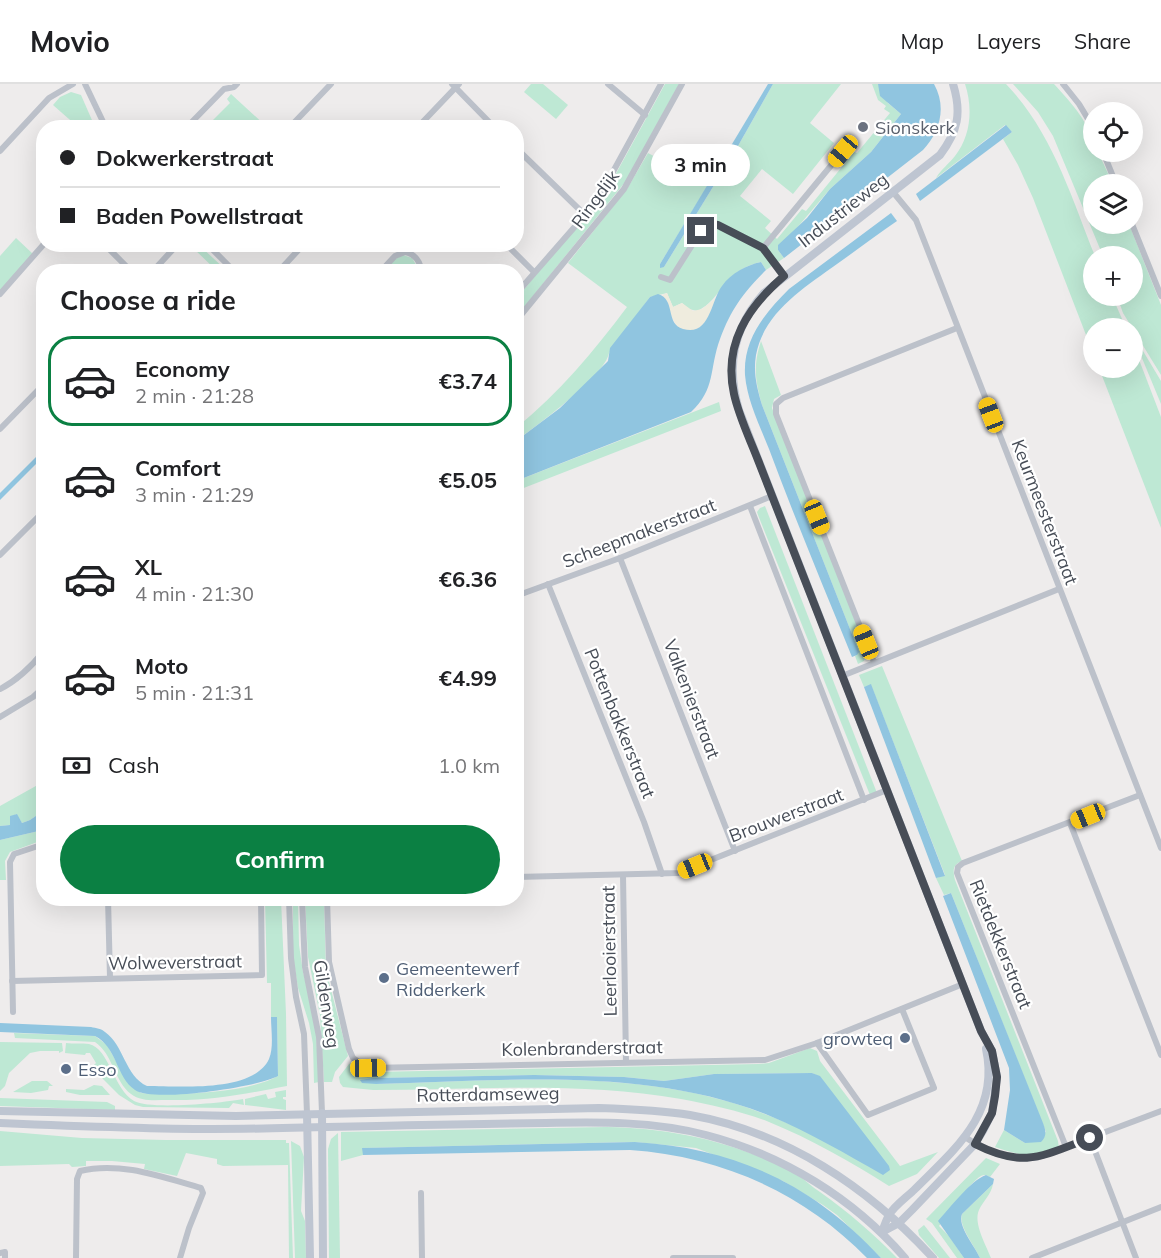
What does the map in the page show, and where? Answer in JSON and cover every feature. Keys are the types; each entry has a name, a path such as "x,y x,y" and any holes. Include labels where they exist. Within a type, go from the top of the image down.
{"main road":[{"name":"Industrieweg","path":"882,1232 889,1215 965,1137 985,1103 989,1079 987,1053 963,984 739,410 732,383 732,363 746,317 764,293 940,155 950,142 956,127 958,100 953,84"},
{"name":"Industrieweg","path":"882,1232 899,1223 975,1144 992,1113 997,1077 992,1051 981,1031"},
{"name":"Rotterdamseweg","path":"0,1111 185,1116 599,1108 655,1110 690,1115 755,1133 820,1163 846,1180 899,1223 933,1258"},
{"path":"322,1113 323,1258"},
{"path":"307,1114 310,1258"},
{"name":"Rotterdamseweg","path":"0,1123 169,1129 591,1122 627,1123 685,1130 738,1145 780,1162 812,1179 850,1205 882,1232 904,1258"}],"street":[{"path":"0,151 49,98 73,84"},
{"path":"85,84 102,120"},
{"path":"194,120 224,89 237,84"},
{"path":"297,120 331,84"},
{"path":"608,84 645,115"},
{"path":"524,284 585,215 603,190 661,84"},
{"name":"Ringdijk","path":"524,311 624,189 682,84"},
{"path":"1063,84 1083,111"},
{"path":"424,120 455,85 488,120"},
{"path":"763,248 843,151"},
{"path":"524,156 585,215"},
{"name":"Keurmeesterstraat","path":"893,192 916,220 1161,848"},
{"path":"661,277 670,280 703,228 711,224 721,226 763,248 784,276"},
{"path":"1136,234 1161,296"},
{"path":"0,294 37,252"},
{"path":"112,252 124,264"},
{"path":"159,264 171,252"},
{"path":"215,252 227,264"},
{"path":"285,264 297,252"},
{"path":"388,264 395,256 405,252 417,259 420,264"},
{"path":"514,252 534,272"},
{"path":"874,663 776,414 776,404 783,398 957,328"},
{"path":"0,429 36,392"},
{"name":"Scheepmakerstraat","path":"524,593 621,558 772,496"},
{"path":"750,506 864,800"},
{"path":"0,555 36,519"},
{"name":"Valkenierstraat","path":"621,558 735,851"},
{"name":"Pottenbakkerstraat","path":"548,584 644,822 662,874"},
{"path":"842,675 1059,589"},
{"path":"0,689 14,682 36,661"},
{"path":"0,717 36,694"},
{"name":"Brouwerstraat","path":"524,877 678,873 888,790"},
{"name":"Rietdekkerstraat","path":"1066,1147 957,873 958,867 963,863 1140,795"},
{"path":"1070,822 1161,1055"},
{"path":"13,1012 10,862 14,854 36,847"},
{"name":"Leerlooierstraat","path":"623,875 626,1062"},
{"path":"108,906 110,978"},
{"name":"Wolweverstraat","path":"12,981 262,975 261,906"},
{"name":"Gildenweg","path":"289,906 291,958 304,1034 307,1114"},
{"name":"Gildenweg","path":"302,906 305,967 319,1037 322,1113"},
{"name":"Kolenbranderstraat","path":"327,906 329,962 349,1049 353,1058 368,1068 765,1060 817,1043 963,984"},
{"path":"817,1043 868,1115 934,1088 902,1009"},
{"path":"965,1137 998,1155 1015,1159 1039,1157 1161,1111"},
{"path":"1090,1138 1136,1258"},
{"path":"76,1258 76,1179 80,1171 87,1169 146,1172 201,1188 203,1193 180,1258"},
{"path":"421,1193 422,1258"},
{"path":"1032,1258 1161,1208"},
{"path":"0,1253 5,1252 5,1258"},
{"path":"673,1258 733,1258"}],"green space":[{"path":"531,84 543,84 568,105 556,119 524,92"},
{"path":"665,84 679,84 626,181 524,307 524,289 607,190"},
{"path":"773,84 841,84 810,123 834,143 793,194 762,169 740,196 771,221 765,228 777,239 802,209 806,211 854,152 857,153 890,113 884,109 886,106 878,100 872,84 878,84 888,103 901,114 871,152 830,189 778,250 784,258 766,270 761,262 741,270 708,304 697,311 689,309 682,303 673,307 667,293 650,297 596,374 524,435 524,421 547,401 575,371 627,307 568,263 627,189 648,153 708,185 660,264 664,267"},
{"path":"965,84 1006,84 1036,123 1059,166 1083,226 1083,234 1086,234 1091,246 1083,246 1083,306 1116,306 1122,318 1083,318 1083,327 1033,198 1003,139 1012,132 1005,125 936,178 953,159 964,140 970,112"},
{"path":"1013,84 1054,84 1083,121 1083,162 1103,162 1108,174 1083,174 1083,208 1053,136 1038,112"},
{"path":"71,92 81,95 92,120 70,120 53,105 60,97"},
{"path":"231,94 259,120 213,120 230,103 227,99"},
{"path":"1094,234 1133,234 1138,246 1099,246"},
{"path":"16,238 33,254 0,292 0,256"},
{"path":"197,252 207,252 219,264 210,264"},
{"path":"403,255 412,258 416,264 390,264"},
{"path":"1143,259 1161,305 1161,375 1143,346 1143,318 1126,318 1121,306 1143,306"},
{"path":"761,341 781,395 774,399 772,408 867,651 864,661 858,664 855,656 857,655 855,642 762,405 756,373"},
{"path":"1143,351 1161,381 1161,404 1143,360"},
{"path":"1143,370 1161,417 1161,528 1103,378 1143,378"},
{"path":"719,402 721,411 524,488 524,478"},
{"path":"765,506 877,793 870,795 758,515 760,508"},
{"path":"882,666 962,861 956,864 954,869 955,880 1059,1148 1027,1155 995,1147 1004,1130 1025,1143 1046,1132 951,893 944,895 936,878 945,875 871,685 864,687 859,675"},
{"path":"36,786 36,816 30,820 22,823 16,814 10,825 0,826 0,806"},
{"path":"36,832 36,843 10,852 5,861 6,880 0,880 0,840"},
{"path":"265,906 281,906 287,1086 213,1098 144,1099 135,1097 125,1089 106,1053 95,1042 15,1038 14,1033 95,1036 107,1045 128,1083 141,1093 173,1094 231,1090 265,1082 278,1076 277,1018 271,1017 271,983 267,983"},
{"path":"293,906 298,906 299,945 303,972 315,1019 319,1082 314,1083 313,1044 298,988 293,956"},
{"path":"305,906 324,906 326,970 348,1056 335,1072 332,1082 324,1082 320,1015 308,957"},
{"path":"0,1042 62,1043 63,1051 30,1053 9,1073 5,1086 0,1091"},
{"path":"66,1043 89,1044 96,1047 102,1053 127,1096 142,1104 204,1104 243,1099 244,1105 233,1103 229,1108 135,1105 119,1095 99,1075 90,1053 85,1055 65,1053"},
{"path":"810,1048 817,1051 820,1061 900,1166 938,1152 917,1174 889,1186 830,1151 769,1122 737,1111 681,1099 643,1093 566,1088 373,1090 343,1087 339,1077 352,1063 364,1071 372,1072 769,1063","holes":["812,1073 820,1077 890,1170 771,1116 730,1102 687,1092 599,1081 509,1080 376,1084 374,1078 534,1075 624,1077 664,1081 714,1074"]},
{"path":"32,1081 47,1081 53,1086 49,1086 48,1090 31,1093 13,1092"},
{"path":"94,1085 102,1086 110,1095 80,1095 66,1092 66,1089 84,1090"},
{"path":"286,1090 286,1097 283,1099 286,1100 286,1110 245,1105 245,1099 266,1094 268,1099 276,1097 275,1092"},
{"path":"0,1098 107,1102 115,1106 115,1110 0,1106"},
{"path":"607,1127 656,1130 706,1139 776,1164 798,1175 840,1207 897,1258 881,1258 837,1215 783,1181 696,1148 635,1142 363,1148 363,1155 341,1161 341,1132"},
{"path":"0,1131 82,1138 286,1140 286,1143 289,1143 293,1258 289,1258 288,1165 223,1166 217,1164 217,1159 186,1153 177,1176 144,1169 145,1164 112,1161 86,1161 86,1166 72,1167 69,1164 0,1166"},
{"path":"338,1133 340,1258 329,1258 328,1149 331,1139"},
{"path":"291,1141 300,1146 304,1157 301,1211 305,1221 306,1258 295,1258"},
{"path":"986,1158 1000,1164 990,1177 982,1175 971,1185 939,1226 964,1258 957,1258 932,1223 926,1219"},
{"path":"993,1184 978,1215 981,1234 991,1258 980,1258 961,1219 962,1214"},
{"path":"924,1225 950,1258 939,1258 919,1235 918,1230"}],"sand":[{"path":"667,293 673,307 682,303 693,311 702,309 716,298 706,321 697,329 685,330 677,326 672,318 667,301 662,295"}],"water":[{"path":"768,84 773,84 738,146 664,267 660,268 660,264"},
{"path":"878,84 934,84 941,110 934,135 923,150 784,258 778,250 778,245 807,218 830,189 871,152 901,114 880,96"},
{"path":"1006,125 1012,132 920,201 916,194"},
{"path":"891,213 897,221 812,282 776,314 760,340 755,362 756,380 762,405 859,652 852,657 754,413 746,384 745,362 757,328 789,289"},
{"path":"761,262 766,270 745,294 729,319 720,339 705,395 691,412 524,478 524,435 560,408 608,361 610,348 650,297 658,294 664,297 677,326 692,330 699,328 704,323 718,292 726,281 750,265"},
{"path":"36,457 36,464 0,500 0,493"},
{"path":"871,684 945,876 936,878 864,687"},
{"path":"17,814 22,823 36,816 36,832 0,840 0,826 10,825 10,816"},
{"path":"951,893 1045,1128 1041,1142 1025,1143 1004,1130 1010,1090 1009,1068 943,896"},
{"path":"271,1017 277,1017 278,1076 229,1089 183,1094 145,1094 135,1090 124,1078 108,1047 95,1036 0,1032 0,1023 91,1027 104,1031 111,1038 134,1075 147,1086 214,1085 248,1078 260,1070 271,1054"},
{"path":"812,1073 820,1076 890,1170 883,1175 813,1136 770,1116 723,1100 675,1089 575,1080 376,1084 362,1083 360,1080 534,1075 624,1077 664,1081 714,1074"},
{"path":"635,1142 706,1152 770,1175 800,1190 828,1210 855,1232 881,1258 867,1258 842,1235 788,1197 759,1182 696,1160 630,1150 363,1155 362,1148"},
{"path":"986,1175 994,1179 993,1184 962,1214 961,1219 964,1230 980,1258 964,1258 938,1221 967,1189"}],"place":[{"name":"Sionskerk","path":"863,127"},
{"name":"Gemeentewerf Ridderkerk","path":"384,978"},
{"name":"growteq","path":"905,1038"},
{"name":"Esso","path":"66,1069"}],"route":[{"path":"701,231 711,224 730,230 763,248 784,276 764,293 746,317 732,363 734,395 981,1031 992,1051 997,1077 992,1113 975,1144 998,1155 1028,1159 1090,1138"}]}
